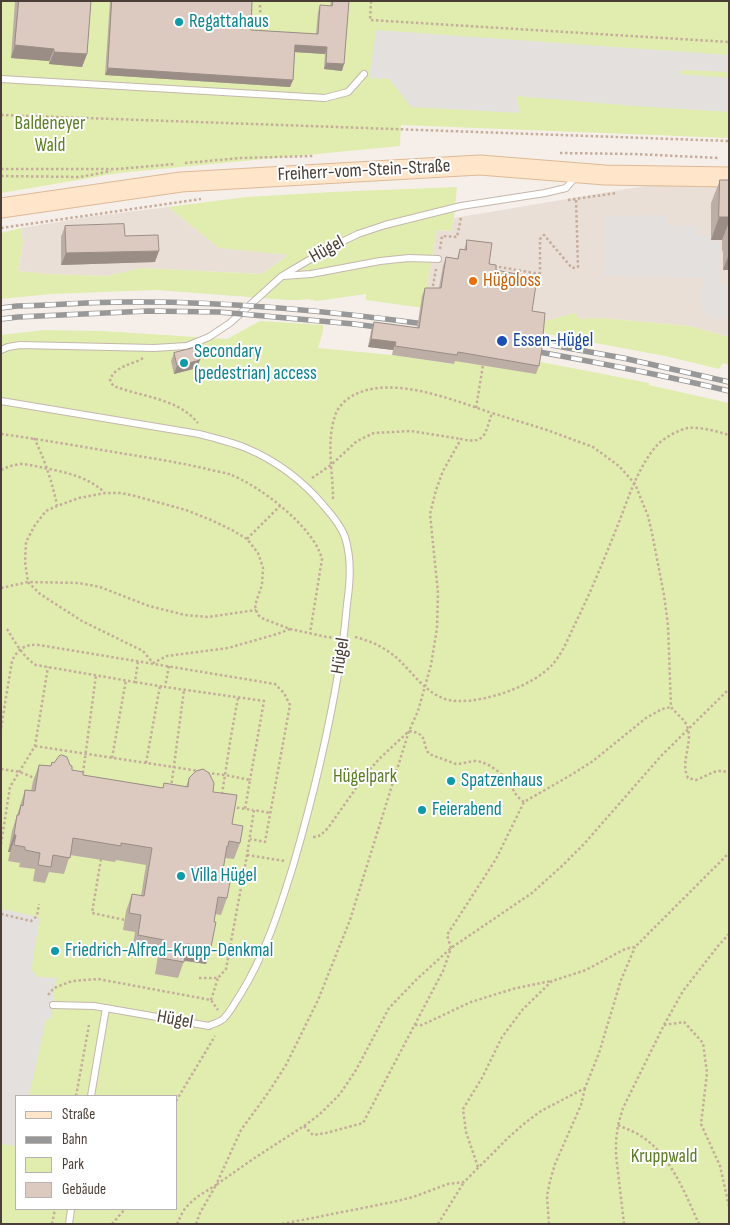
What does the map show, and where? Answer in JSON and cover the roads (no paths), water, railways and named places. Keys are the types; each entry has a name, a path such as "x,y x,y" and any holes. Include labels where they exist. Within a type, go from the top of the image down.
{"main road":[{"name":"Freiherr-vom-Stein-Straße","path":"1,208 191,182 480,165 605,175 729,177"}],"lane":[{"path":"1,79 325,98 348,92 364,74"},
{"name":"Hügel","path":"1,350 20,345 154,348 187,346 210,338 225,327 282,276 331,247 358,234 402,220 461,206 566,188 579,173"},
{"path":"282,276 311,274 380,260 438,259"},
{"name":"Hügel","path":"1,401 199,434 226,441 252,451 284,468 317,498 334,517 344,535 349,553 350,576 336,690 301,837 280,907 255,970 224,1019 209,1026 94,1006 52,1005"},
{"path":"91,1095 106,1008"},
{"path":"69,1224 71,1210"}],"railway":[{"path":"1,308 113,302 203,303 318,311 432,325"},
{"path":"1,319 148,311 219,312 385,328"},
{"path":"529,341 623,358 729,382"},
{"path":"528,350 629,369 729,391"}],"place":[{"name":"Regattahaus","path":"179,22"},
{"name":"Hügoloss","path":"473,281"},
{"name":"Essen-Hügel","path":"502,341"},
{"name":"Secondary (pedestrian) access","path":"184,363"},
{"name":"Spatzenhaus","path":"451,781"},
{"name":"Feierabend","path":"422,810"},
{"name":"Villa Hügel","path":"181,876"},
{"name":"Friedrich-Alfred-Krupp-Denkmal","path":"55,951"}],"park label":[{"name":"Baldeneyer Wald","path":"50,135"},
{"name":"Hügelpark","path":"365,777"},
{"name":"Kruppwald","path":"664,1157"}]}
